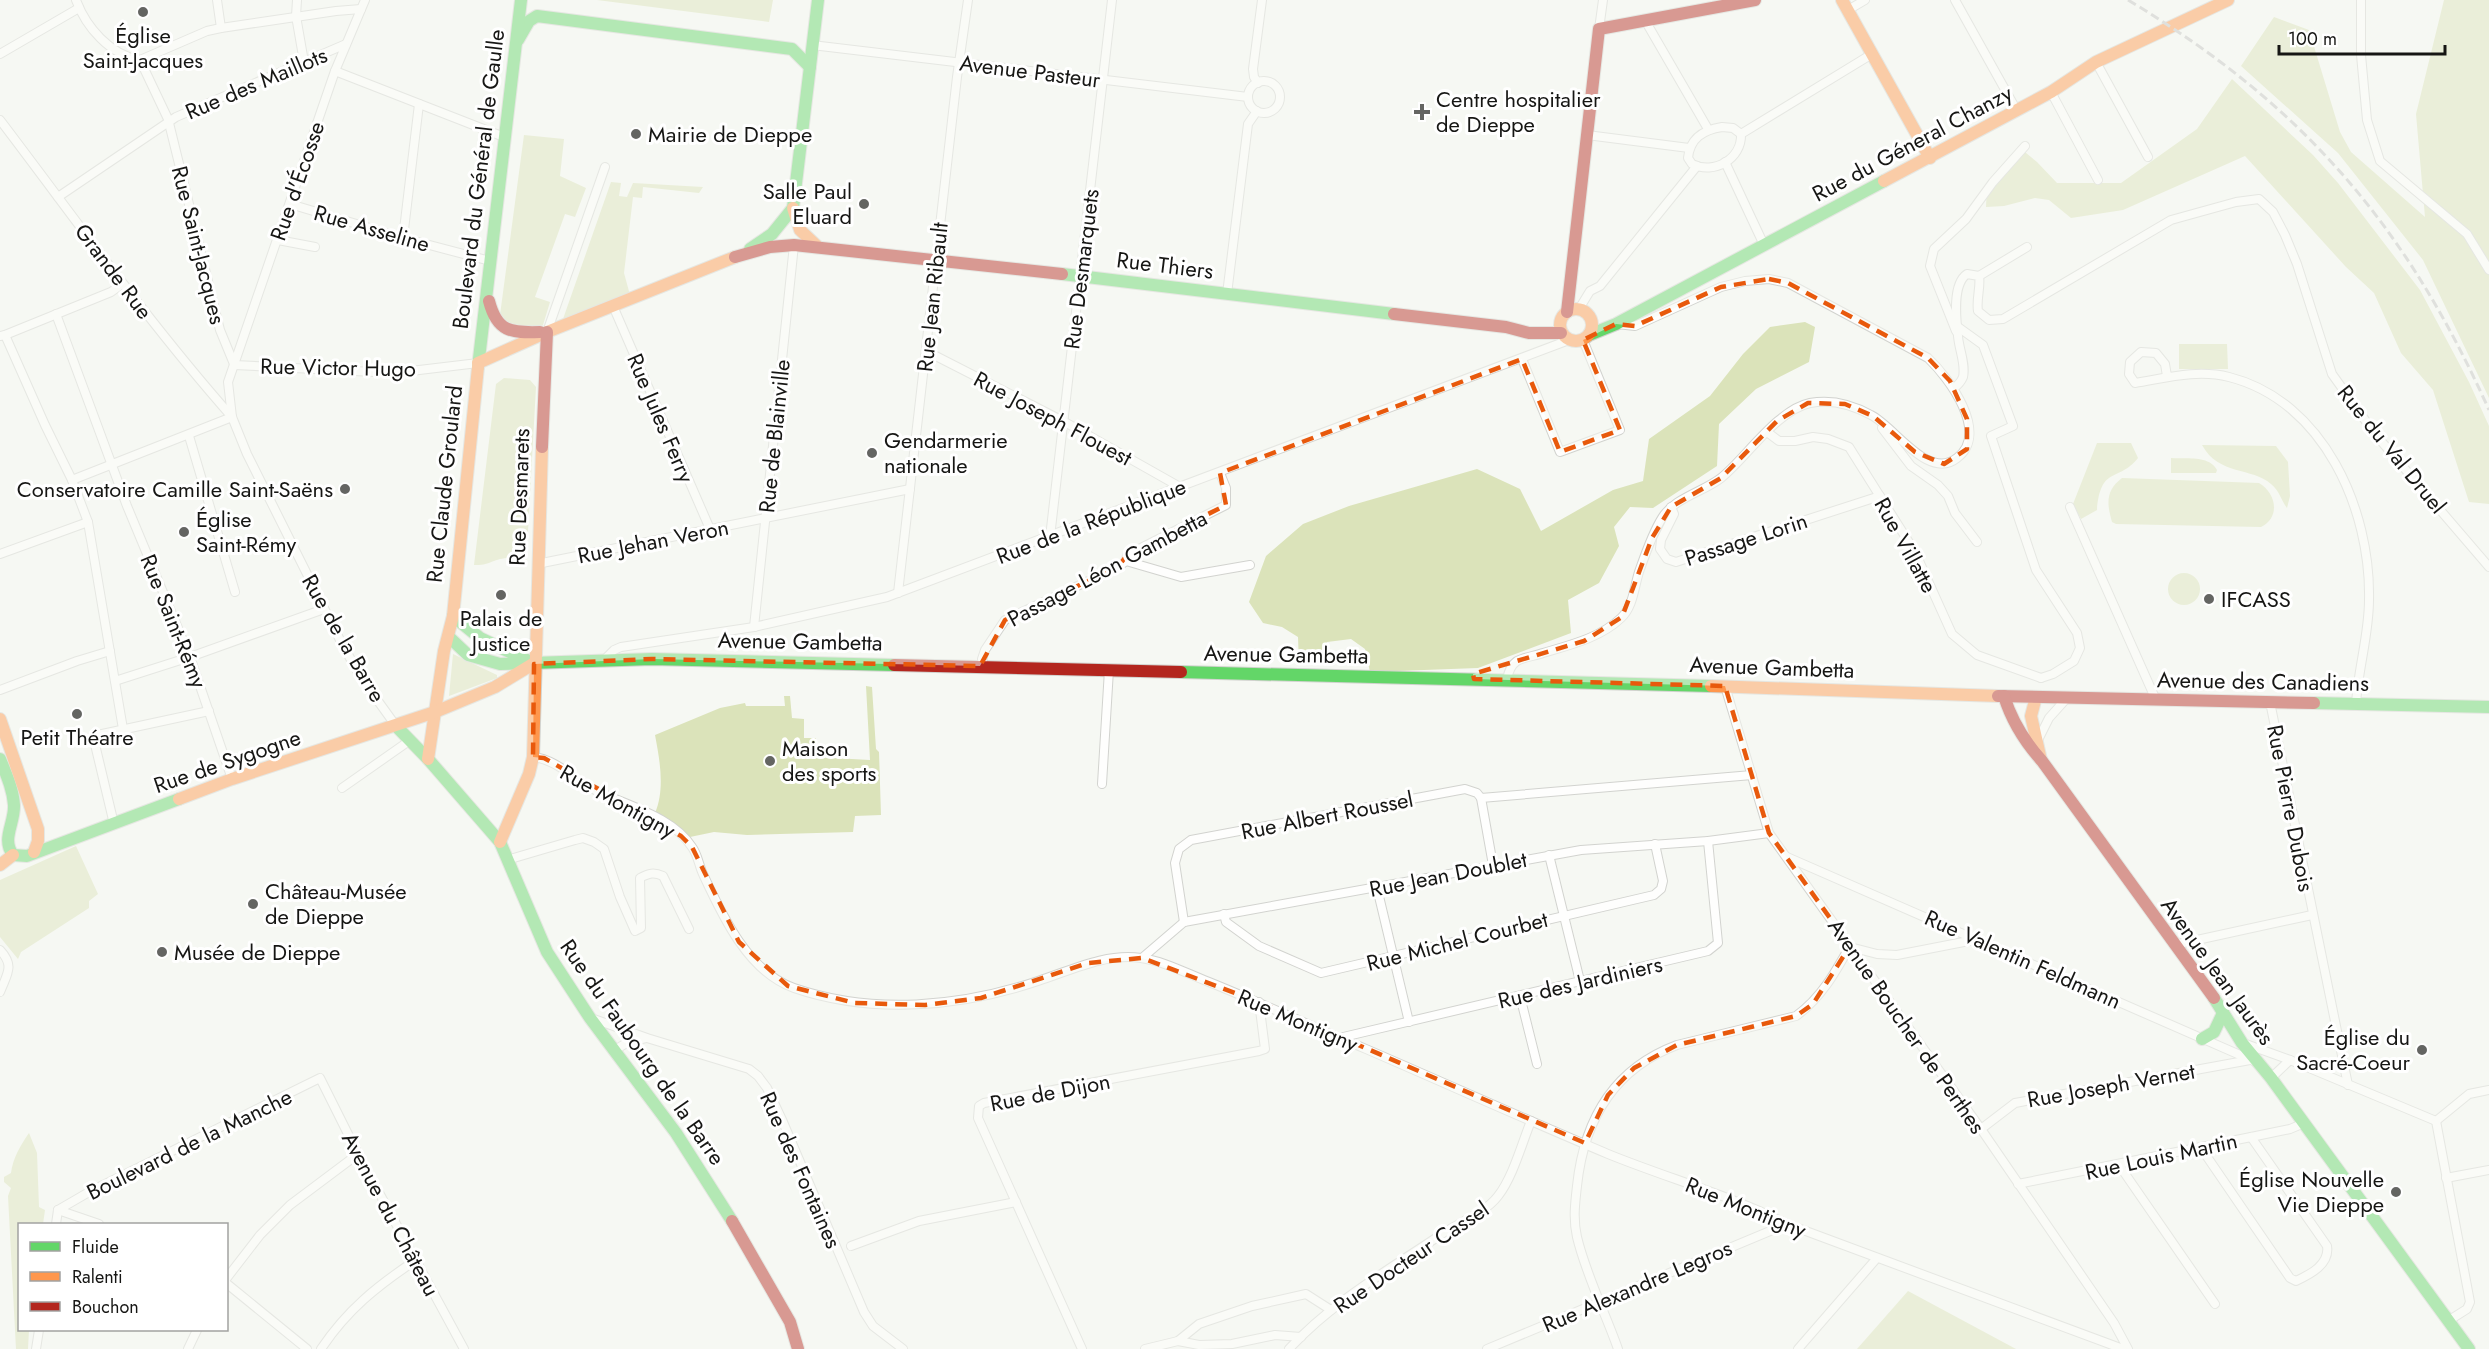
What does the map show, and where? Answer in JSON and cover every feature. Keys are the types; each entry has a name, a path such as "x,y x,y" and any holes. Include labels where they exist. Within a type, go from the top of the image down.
{"main road":[{"name":"Boulevard du Général de Gaulle","path":"478,363 520,0"},
{"path":"478,363 547,332 744,253 772,234 789,213 818,0"},
{"path":"1616,324 1591,318 1567,323 1599,29 1755,0"},
{"name":"Rue du Géneral Chanzy","path":"1586,338 1930,158 2051,92 2096,62 2228,0"},
{"path":"1845,5 1930,158"},
{"path":"515,46 525,27 537,16 792,49 810,67"},
{"path":"789,213 800,233 818,247"},
{"name":"Rue Thiers","path":"744,253 794,245 818,247 1506,327 1529,333 1567,323 1586,338"},
{"path":"487,286 492,315 499,326 515,333 547,332"},
{"path":"1586,338 1592,327 1591,318"},
{"name":"Rue Desmarets","path":"534,664 547,332"},
{"name":"Rue Claude Groulard","path":"428,759 444,651 449,637 478,363"},
{"path":"452,613 480,638 534,664 533,757 529,774 500,842"},
{"path":"449,637 467,640 480,638"},
{"name":"Avenue Gambetta","path":"449,637 468,655 500,664 652,659 984,666 1725,686 2036,697"},
{"name":"Rue de Sygogne","path":"13,855 21,857 232,779 435,712 493,687 534,664"},
{"name":"Avenue Jean Jaurès","path":"2004,696 2011,722 2022,740 2042,761 2255,1061 2271,1078 2302,1124 2469,1349"},
{"name":"Avenue des Canadiens","path":"2036,697 2489,707"},
{"name":"Avenue Jean Jaurès","path":"2036,697 2031,716 2042,761"},
{"path":"0,719 39,836 52,845"},
{"name":"Rue du Faubourg de la Barre","path":"396,726 500,842 547,952 590,1018 676,1133 746,1244 790,1322 798,1349"},
{"path":"0,759 15,805 12,827 2,843 13,855 0,865"},
{"path":"34,852 39,836"},
{"path":"2202,1039 2214,1032 2223,1013"}],"street":[{"path":"217,0 220,28"},
{"path":"297,0 296,16 304,63"},
{"name":"Rue d'Écosse","path":"232,417 228,382 334,71 365,0"},
{"name":"Rue Jean Ribault","path":"898,593 968,0"},
{"name":"Rue Desmarquets","path":"1050,537 1112,0"},
{"path":"1258,83 1253,69 1262,0"},
{"path":"1599,29 1602,0"},
{"path":"1845,5 1865,0"},
{"path":"1955,0 2016,111"},
{"path":"2361,0 2361,55 2367,120 2380,161 2467,234 2489,270"},
{"path":"0,54 78,4 107,45 132,59 140,60 207,31 220,28 361,9"},
{"path":"1646,22 1708,129"},
{"name":"Rue des Maillots","path":"58,196 176,117 346,44"},
{"name":"Avenue Pasteur","path":"812,45 1248,97"},
{"path":"1741,134 1872,54"},
{"name":"Rue Saint-Jacques","path":"140,60 168,119 220,330 234,364"},
{"path":"2096,62 2148,157"},
{"path":"334,71 504,137"},
{"path":"1258,83 1272,84 1278,89 1280,97 1278,105 1272,111 1265,113 1257,111 1251,105 1248,97 1251,88 1258,83"},
{"path":"2051,92 2098,180"},
{"path":"403,238 419,104"},
{"path":"1227,294 1248,124 1257,111"},
{"name":"Grande Rue","path":"0,120 122,284 232,417"},
{"path":"1733,128 1741,134 1739,148 1734,156 1725,162 1705,168 1692,164 1689,158 1689,148 1698,136 1708,129 1733,128"},
{"path":"1587,135 1689,148"},
{"path":"2025,146 1966,219 1934,249 1930,266 1958,331 1983,345 2013,426 1991,436 2036,570 2077,633 2079,648 2074,661 2053,674 2041,678 2036,697"},
{"path":"1725,162 1764,245"},
{"path":"1567,323 1590,291 1600,286 1697,166"},
{"path":"547,332 605,167"},
{"name":"Rue du Val Druel","path":"1979,276 1980,283 1976,298 1978,311 1989,320 2003,319 2171,220 2249,199 2259,199 2266,203 2285,235 2332,374 2375,434 2489,567"},
{"name":"Rue Asseline","path":"290,204 490,261"},
{"path":"278,240 315,247"},
{"name":"Rue de Blainville","path":"754,627 794,245"},
{"path":"1954,388 1962,380 1964,367 1958,331 1958,284 1967,274 1979,276 2027,247"},
{"path":"1507,680 1508,673 1516,661 1584,641 1622,617 1634,597 1638,574 1662,517 1671,507 1721,478 1778,421 1808,403 1845,404 1874,416 1916,452 1932,462 1944,464 1956,459 1967,449 1970,436 1967,419 1954,388 1941,370 1928,358 1788,283 1769,279 1745,281 1721,287 1635,326 1616,324"},
{"path":"122,284 111,292 1,336 72,480 88,522 123,729"},
{"name":"Rue Jules Ferry","path":"613,306 710,530"},
{"name":"Rue Saint-Rémy","path":"56,314 111,464 190,657 232,779"},
{"name":"Rue de la République","path":"603,661 621,647 754,627 898,593 1521,359 1567,323"},
{"path":"1521,359 1560,452 1620,430 1586,338"},
{"name":"Rue Joseph Flouest","path":"926,351 1064,421 1180,487"},
{"path":"2167,376 2165,364 2157,353 2140,352 2130,362 2129,374 2134,383 2190,374 2228,377 2254,387 2280,401 2306,423 2329,453 2356,510 2367,561 2369,601 2356,704"},
{"name":"Rue Victor Hugo","path":"234,364 394,373 478,363"},
{"name":"Rue Villatte","path":"1874,416 1911,466 1938,485 1948,496 1955,513 1977,542"},
{"path":"72,480 189,436 232,417"},
{"name":"Rue de la Barre","path":"232,417 247,454 324,609 360,676 396,726"},
{"name":"Rue Villatte","path":"1767,432 1779,441 1795,441 1813,436 1849,447 1915,552 1952,634 1977,655 2041,678"},
{"path":"189,436 235,592"},
{"name":"Passage Léon Gambetta","path":"984,666 982,659 985,650 1005,620 1118,567 1126,561 1127,555 1226,505 1226,488 1220,473"},
{"name":"Rue Jehan Veron","path":"537,564 910,489"},
{"name":"Passage Lorin","path":"1671,507 1674,514 1661,540 1660,549 1667,559 1676,562 1880,496"},
{"path":"2070,507 2156,700"},
{"path":"0,554 88,522"},
{"path":"1126,561 1181,577 1250,565"},
{"path":"115,681 324,609"},
{"path":"652,659 653,644"},
{"path":"0,690 110,651"},
{"path":"1102,784 1109,670"},
{"name":"Avenue Boucher de Perthes","path":"1725,686 1769,833 1981,1129 2114,1323 2128,1349"},
{"path":"2037,742 2049,718 2067,698"},
{"name":"Rue Pierre Dubois","path":"2270,702 2348,1084"},
{"path":"114,824 93,736 209,711"},
{"path":"342,788 410,741"},
{"name":"Rue Montigny","path":"533,757 544,758 594,789 657,818 681,836 692,847 728,926 739,942 761,967 788,986 816,996 855,1003 925,1005 981,998 1039,981 1088,963 1113,958 1142,958 1259,1002 1531,1121 1761,1211 1787,1224 2123,1349"},
{"name":"Rue Albert Roussel","path":"1184,922 1175,863 1179,849 1191,840 1465,789 1477,793 1481,798 1752,775"},
{"path":"1481,798 1493,865"},
{"name":"Rue Jean Doublet","path":"1142,958 1184,922 1224,914 1549,855 1708,841 1769,833"},
{"path":"507,860 583,838 594,842 604,849 636,931 641,928 640,878 655,873 663,876 669,885 689,929"},
{"name":"Rue des Jardiniers","path":"1339,1038 1714,948 1718,942 1708,841"},
{"name":"Rue Michel Courbet","path":"1224,914 1226,922 1259,946 1321,973 1654,895 1661,889 1663,880 1655,844"},
{"path":"1549,855 1580,981"},
{"name":"Rue Valentin Feldmann","path":"1786,856 2255,1061"},
{"path":"1377,888 1409,1022"},
{"path":"2174,945 2312,915"},
{"path":"1618,1349 1577,1236 1574,1212 1585,1143 1608,1095 1621,1079 1661,1051 1677,1045 1796,1016 1813,1004 1850,946 1877,954 1897,955 1979,939"},
{"path":"0,950 8,958 10,966 0,992"},
{"path":"1520,996 1537,1064"},
{"name":"Rue de Dijon","path":"1082,1349 978,1118 979,1106 984,1103 1265,1049 1259,1002"},
{"name":"Rue des Fontaines","path":"590,1018 646,1038 749,1069 758,1076 783,1122 864,1312 873,1326 903,1349"},
{"path":"615,1050 628,1042 646,1038"},
{"path":"2242,1043 2290,1060 2436,1121"},
{"path":"2271,1078 2290,1060"},
{"name":"Rue Joseph Vernet","path":"1981,1129 2015,1103 2255,1061"},
{"name":"Avenue du Château","path":"320,1078 358,1154 464,1349"},
{"name":"Boulevard de la Manche","path":"58,1210 89,1192 320,1078"},
{"path":"2436,1121 2469,1094 2489,1090"},
{"name":"Rue Docteur Cassel","path":"1289,1349 1331,1310 1498,1197 1531,1121"},
{"path":"2436,1121 2470,1302 2467,1309 2448,1321"},
{"name":"Rue Louis Martin","path":"2018,1184 2201,1148 2290,1129 2302,1124"},
{"path":"2201,1148 2290,1278 2296,1281 2325,1262 2329,1255 2327,1246 2251,1137"},
{"path":"228,1278 260,1235 290,1205 358,1154"},
{"path":"2119,1165 2215,1304"},
{"path":"2446,1178 2489,1170"},
{"path":"850,1246 919,1221 1016,1202"},
{"path":"56,1223 58,1210 96,1223"},
{"name":"Rue Alexandre Legros","path":"1487,1349 1787,1224"},
{"path":"1798,1349 1878,1258"},
{"path":"321,1349 335,1328 360,1300 416,1260"},
{"path":"228,1283 308,1349"},
{"path":"1180,1345 1199,1324 1252,1306 1306,1294 1331,1310"},
{"path":"36,1349 39,1331"},
{"path":"188,1349 196,1331"},
{"path":"1145,1349 1180,1345 1232,1344 1275,1335 1300,1337"}],"highlighted area":[{"path":"1769,279 1788,283 1928,358 1950,381 1967,419 1967,449 1944,464 1915,452 1873,416 1845,404 1808,403 1777,421 1721,478 1671,507 1652,538 1622,617 1584,641 1473,674 1474,679 1725,686 1769,833 1850,946 1813,1004 1796,1016 1677,1045 1634,1068 1608,1095 1585,1143 1259,1002 1142,958 1088,963 981,998 925,1005 855,1003 788,986 739,942 692,847 681,836 544,758 533,757 534,664 652,659 980,666 1005,620 1118,567 1127,555 1226,505 1220,473 1522,359 1560,452 1620,430 1583,340 1616,324 1635,326 1721,287"}],"green space":[{"path":"597,0 773,0 769,22"},
{"path":"2444,0 2489,0 2489,398 2423,260 2338,153 2241,66 2274,17 2309,30 2340,132 2351,152 2425,217 2416,114"},
{"path":"2232,79 2313,155 2338,183 2420,290 2469,382 2489,426 2489,504 2469,502 2433,390 2401,353 2374,293 2346,267 2245,156 2123,210 2071,218 2049,200 2035,198 2004,206 1986,207 1987,182 2020,148 2057,183 2121,183 2197,129"},
{"path":"524,135 564,139 560,176 586,188 575,217 565,214 535,297 550,302 543,325 516,331 508,326 500,315"},
{"path":"611,182 621,183 619,196 627,197 633,183 703,187 699,193 643,187 642,198 633,197 624,273 630,295 563,319"},
{"path":"1805,322 1815,327 1809,362 1756,389 1719,424 1717,466 1653,508 1630,507 1614,527 1619,546 1599,583 1568,600 1571,633 1478,668 1370,672 1365,649 1351,639 1327,642 1315,663 1299,665 1298,637 1282,627 1263,623 1249,602 1266,556 1303,524 1349,506 1477,469 1520,489 1541,531 1613,490 1643,481 1649,439 1710,396 1743,354 1770,327"},
{"path":"2179,344 2227,344 2228,369 2179,369"},
{"path":"504,378 530,380 536,387 526,567 520,566 513,558 474,565 496,384"},
{"path":"2097,443 2131,443 2138,458 2131,466 2106,480 2099,496 2097,510 2081,519 2073,504"},
{"path":"2202,445 2276,446 2288,462 2290,496 2287,508 2271,484 2255,475 2217,462"},
{"path":"2171,458 2203,460 2209,462 2217,470 2216,473 2171,473"},
{"path":"2122,478 2259,483 2269,493 2274,511 2272,517 2261,527 2116,524 2112,522 2109,498 2116,483"},
{"path":"2184,573 2195,578 2200,589 2195,600 2184,605 2173,600 2168,589 2173,578"},
{"path":"453,654 497,675 497,678 449,696"},
{"name":"Maison des sports","path":"866,686 872,687 876,749 879,752 881,815 855,816 853,832 747,835 714,832 690,837 669,820 655,813 661,785 655,735 720,708 745,703 746,706 785,706 784,696 790,696 792,718 804,719 804,738 816,738 815,757 870,760"},
{"path":"76,846 98,894 89,901 89,908 21,952 18,959 0,937 0,880"},
{"path":"29,1133 37,1153 39,1207 45,1210 43,1223 18,1223 18,1331 29,1331 28,1349 16,1349 8,1196 11,1188 4,1182 4,1177 11,1173 17,1152"},
{"path":"1908,1291 2016,1349 1857,1349"}],"railway":[{"path":"2128,0 2190,40 2247,82 2297,127 2343,175 2384,227 2422,283 2457,344 2489,410"}],"traffic: fast":[{"path":"478,367 521,0"},
{"path":"750,249 772,234 793,208 818,0"},
{"path":"518,40 529,21 537,16 792,49 810,67"},
{"path":"1589,335 1616,324 1884,181"},
{"path":"1062,274 1394,314"},
{"path":"453,616 480,638 531,662"},
{"path":"449,637 468,655 500,664 652,659 894,665"},
{"path":"1181,672 1711,686"},
{"path":"2314,703 2489,707"},
{"path":"396,726 500,842 547,952 590,1018 676,1133 732,1221"},
{"path":"0,759 9,782 14,805 8,837 13,855 27,856 179,799"},
{"path":"2214,998 2242,1043 2271,1078 2469,1349"},
{"path":"2202,1039 2214,1032 2223,1013"}],"traffic: slow":[{"path":"1842,0 1930,158"},
{"path":"1884,181 2051,92 2096,62 2228,0"},
{"path":"793,208 800,230 817,246"},
{"path":"478,363 547,332 735,257"},
{"path":"1576,309 1588,313 1592,325 1588,337 1576,341 1564,337 1560,325 1564,313 1576,309"},
{"path":"428,759 444,651 453,616 478,367"},
{"path":"500,842 529,774 533,757 542,447"},
{"path":"179,799 232,779 435,712 495,687 533,664"},
{"path":"1711,686 1998,696"},
{"path":"2036,697 2031,716 2041,760"},
{"path":"0,719 38,829 38,841 34,852"},
{"path":"0,865 13,855"}],"traffic: jam":[{"path":"1567,312 1599,29 1755,0"},
{"path":"735,257 770,247 794,245 1062,274"},
{"path":"489,301 501,325 513,331 540,332"},
{"path":"1394,314 1506,327 1529,333 1561,333"},
{"path":"542,447 547,332"},
{"path":"894,665 1181,672"},
{"path":"1998,696 2314,703"},
{"path":"2004,696 2024,738 2214,998"},
{"path":"732,1221 790,1322 798,1349"}],"place":[{"name":"Église Saint-Jacques","path":"143,12"},
{"name":"Centre hospitalier de Dieppe","path":"1422,112"},
{"name":"Mairie de Dieppe","path":"636,134"},
{"name":"Salle Paul Eluard","path":"864,204"},
{"name":"Gendarmerie nationale","path":"872,453"},
{"name":"Conservatoire Camille Saint-Saëns","path":"345,489"},
{"name":"Église Saint-Rémy","path":"184,532"},
{"name":"Palais de Justice","path":"501,595"},
{"name":"IFCASS","path":"2209,599"},
{"name":"Petit Théatre","path":"77,714"},
{"name":"Maison des sports","path":"770,761"},
{"name":"Château-Musée de Dieppe","path":"253,904"},
{"name":"Musée de Dieppe","path":"162,952"},
{"name":"Église du Sacré-Coeur","path":"2422,1050"},
{"name":"Église Nouvelle Vie Dieppe","path":"2396,1192"}]}
